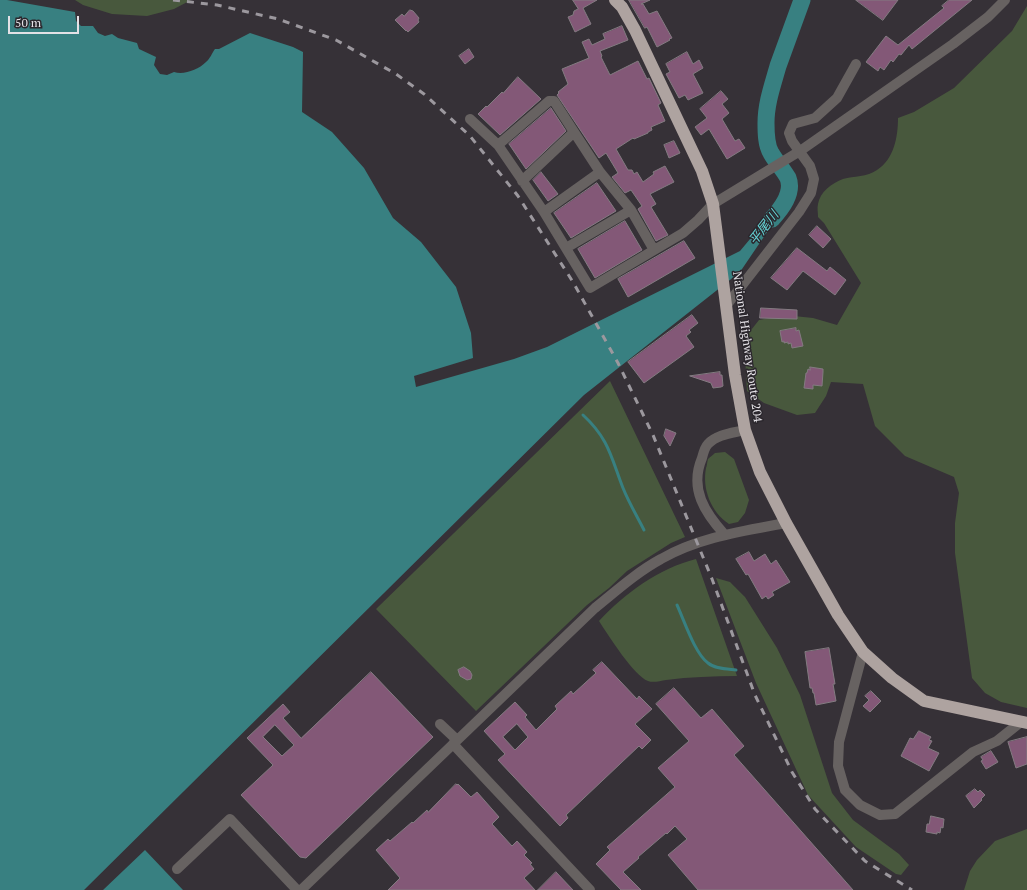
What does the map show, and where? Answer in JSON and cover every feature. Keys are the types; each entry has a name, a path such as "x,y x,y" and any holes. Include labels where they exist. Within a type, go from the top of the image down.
{"highway":[{"name":"National Highway Route 204","path":"615,0 622,7 635,30 702,171 713,204 735,375 745,430 760,472 786,523 838,615 864,652 892,678 924,700 1024,722"}],"street":[{"path":"470,120 498,145 544,212 590,288 683,233 713,204 774,168 953,44 988,17 1005,0"},
{"path":"725,301 799,212 811,193 814,179 810,166 796,153 789,133 793,124 815,118 837,98 856,64"},
{"path":"498,145 549,100 554,101 600,172 631,210 654,250"},
{"path":"522,181 574,132"},
{"path":"544,212 600,172"},
{"path":"566,248 631,210"},
{"path":"725,535 712,520 700,500 696,481 700,463 708,444 722,435 745,430"},
{"path":"301,890 595,608 632,578 661,558 713,538 786,523"},
{"path":"864,652 839,742 838,766 845,790 860,805 880,815 895,814 973,752 997,741 1024,722"},
{"path":"440,724 590,890"},
{"path":"177,869 230,819 297,890"}],"green space":[{"path":"75,0 191,0 174,9 147,16 112,14 83,5"},
{"path":"1027,6 1027,708 1001,702 985,693 972,678 955,553 955,523 959,493 954,477 905,456 875,426 863,384 831,382 826,396 815,413 797,415 764,403 747,391 744,339 759,320 784,315 813,318 837,325 861,283 824,223 818,217 818,206 821,196 827,188 843,179 869,174 883,165 894,147 898,118 914,112 954,88 1012,31"},
{"path":"610,381 685,537 671,543 627,571 609,588 587,605 476,711 376,609"},
{"path":"725,452 734,459 749,500 745,513 738,522 729,524 713,507 705,484 708,459 715,453"},
{"path":"696,559 737,676 693,677 650,682 642,678 629,664 599,621 620,601 643,583 682,563"},
{"path":"716,578 730,582 745,597 777,648 800,695 832,793 853,820 899,854 909,865 901,875 896,874 856,847 808,795 756,683"},
{"path":"1027,829 1027,890 964,890 970,871 977,860 995,841"}],"water":[{"path":"0,0 75,12 76,21 81,26 93,26 98,33 105,36 112,34 118,38 137,43 139,49 156,57 154,65 160,74 167,75 174,72 182,73 195,69 203,65 210,58 215,49 219,49 250,33 293,47 303,52 302,112 332,132 364,168 393,218 421,242 456,287 471,333 473,358 414,376 416,387 514,359 547,347 740,251 781,202 785,199 786,200 778,216 740,272 584,395 84,890 0,890"},
{"path":"145,850 183,890 103,890"}],"building":[{"path":"573,0 597,0 583,8 591,24 575,32 568,17 573,15 574,11 578,9"},
{"path":"629,0 650,0 641,4 643,4 649,14 657,11 672,38 657,47 647,27 645,28"},
{"path":"856,0 898,0 883,20"},
{"path":"949,0 972,0 912,49 909,45 893,62 891,60 884,70 880,67 878,71 866,62 886,36 898,45 944,8 942,6"},
{"path":"410,10 413,11 419,18 419,22 408,32 395,20 402,14 404,16"},
{"path":"622,26 628,40 600,51 601,57 610,75 638,61 647,79 649,78 661,103 658,105 665,121 651,127 652,130 648,133 634,139 633,138 616,149 628,170 632,170 634,174 637,172 643,182 654,174 653,172 665,166 674,182 650,194 656,204 651,207 668,235 656,241 638,209 642,206 631,190 625,193 612,177 618,173 606,153 599,158 557,95 559,93 558,92 568,84 562,69 589,58 582,42 589,39 592,45 605,39 603,34"},
{"path":"469,49 474,57 465,64 459,56"},
{"path":"687,52 693,64 699,60 703,68 693,74 703,93 688,100 685,95 679,98 666,74 670,72 666,64"},
{"path":"518,77 541,99 500,135 478,114 502,92 503,93"},
{"path":"721,91 728,99 722,104 729,113 722,119 735,141 739,139 745,148 727,159 709,129 701,135 695,127 707,118 700,109"},
{"path":"551,108 566,131 526,169 509,144"},
{"path":"674,141 680,153 669,158 664,145"},
{"path":"541,172 558,194 548,201 533,180"},
{"path":"597,183 616,211 571,238 554,213"},
{"path":"625,221 642,250 595,278 578,249"},
{"path":"817,226 831,239 823,248 809,235"},
{"path":"684,241 695,258 628,297 618,279"},
{"path":"797,248 827,271 830,267 846,280 835,295 803,271 787,290 771,278"},
{"path":"761,308 797,310 797,319 760,318"},
{"path":"692,315 698,323 689,330 691,332 686,336 694,347 644,383 628,362"},
{"path":"796,328 796,331 799,330 803,346 792,348 791,343 788,344 788,342 782,342 780,331"},
{"path":"810,367 823,369 822,386 813,385 813,389 804,388 806,373 808,369 810,370"},
{"path":"720,372 720,375 722,375 723,386 721,387 713,388 711,383 690,376"},
{"path":"666,429 676,433 670,446 664,436"},
{"path":"749,552 754,561 765,554 771,564 776,560 790,582 772,592 774,595 768,599 766,596 762,599 748,574 746,575 736,559"},
{"path":"829,648 835,684 833,684 836,701 816,705 814,693 812,688 810,688 805,652"},
{"path":"602,662 637,699 639,696 652,709 635,724 651,740 642,749 639,746 566,815 568,818 560,826 498,760 505,754 484,731 515,702 527,715 525,717 536,730 557,709 555,706 571,691 573,694 596,673 593,670","holes":["517,724 528,737 515,750 503,737"]},
{"path":"464,667 470,671 472,675 471,679 467,680 460,676 458,670"},
{"path":"371,672 433,737 306,858 300,857 241,795 273,765 247,738 283,704 290,712 283,718 301,738","holes":["275,725 294,745 282,756 263,737"]},
{"path":"674,688 701,718 712,709 744,746 734,755 853,890 698,890 668,855 687,839 675,826 638,857 639,858 623,872 641,890 621,890 596,864 610,850 607,847 675,787 658,768 689,741 656,704"},
{"path":"871,691 881,701 870,712 863,706 869,700 865,696"},
{"path":"919,731 931,737 929,740 932,741 928,748 939,753 929,771 901,756 910,738 913,739"},
{"path":"1027,737 1027,764 1016,768 1008,742"},
{"path":"991,751 998,762 986,769 981,761 983,760 981,757"},
{"path":"456,784 458,784 471,797 477,792 499,817 492,824 512,846 517,841 527,852 524,855 532,863 530,864 534,869 524,878 535,890 388,890 400,878 376,850 388,839 390,841 412,822 413,823 427,810 428,812"},
{"path":"975,789 978,792 980,790 985,795 974,808 966,796"},
{"path":"931,816 944,819 943,828 941,827 940,833 937,832 937,834 926,832 927,824 929,824"},
{"path":"556,872 573,890 538,890"}],"waterway":[{"name":"平尾川","path":"772,219 786,200 789,184 788,178 769,150 766,130 767,108 778,66 802,0"},
{"path":"583,415 599,432 604,440 625,494 644,530"},
{"path":"677,605 694,645 703,659 711,665 736,670"}],"railway":[{"path":"173,0 217,5 278,19 336,40 396,74 424,94 470,136 518,196 573,282 618,363 653,435 712,579 755,695 792,772 815,809 865,861 912,890"}]}
